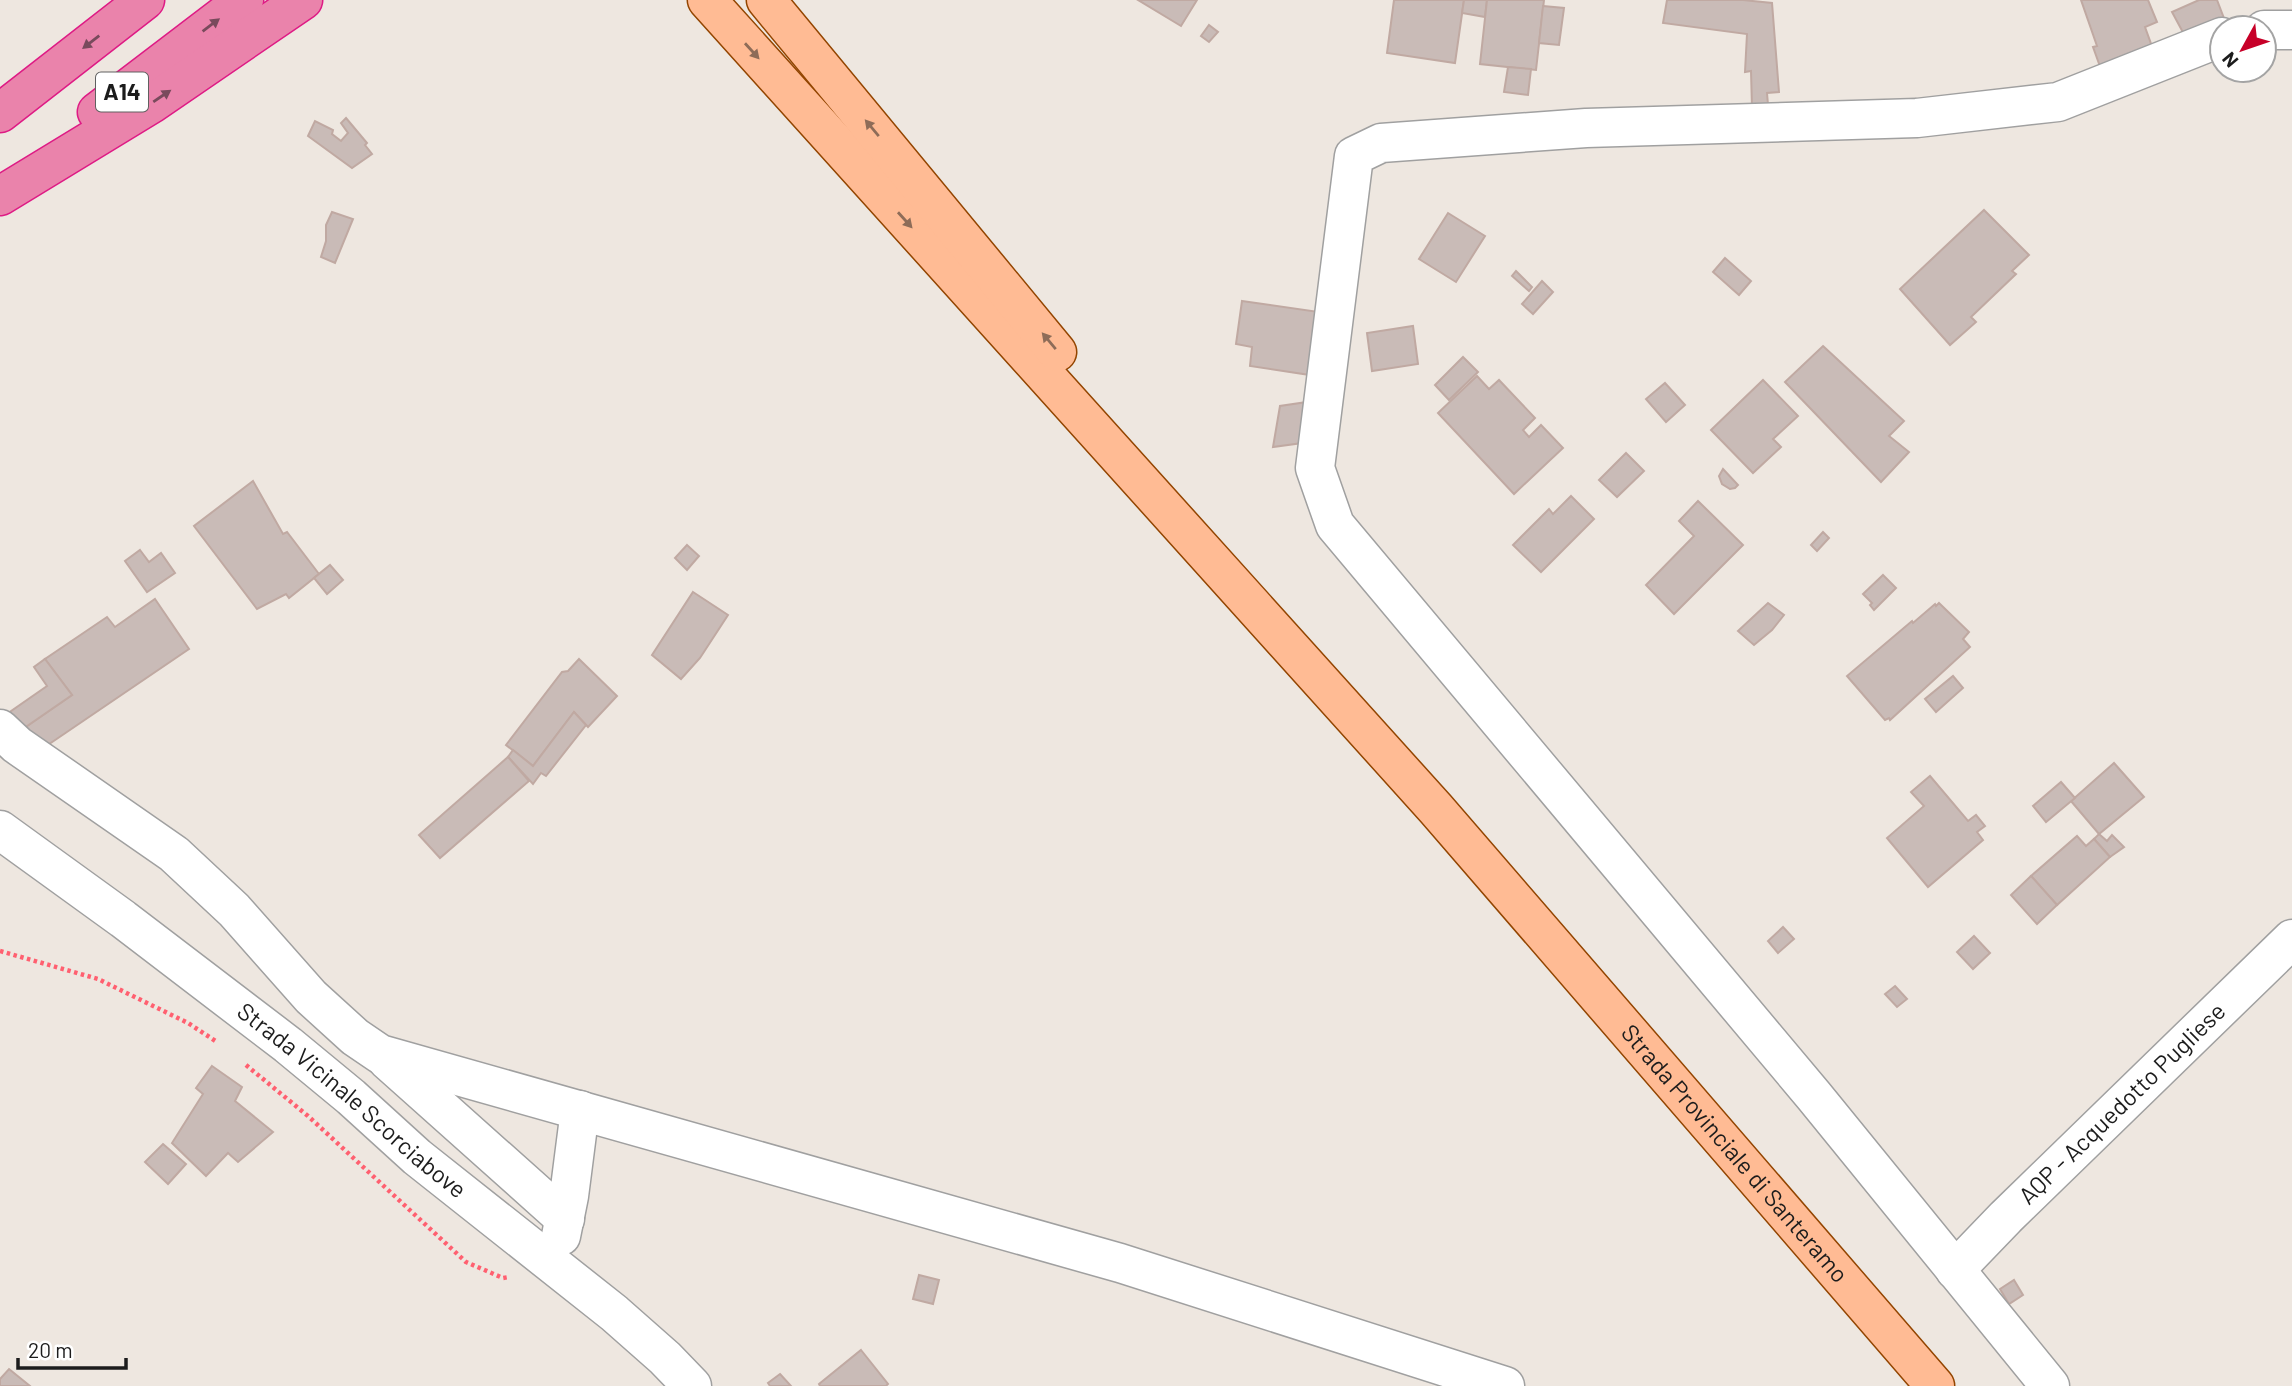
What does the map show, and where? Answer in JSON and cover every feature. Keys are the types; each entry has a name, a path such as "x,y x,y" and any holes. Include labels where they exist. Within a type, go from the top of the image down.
{"highway":[{"name":"A14","path":"0,113 145,0"},
{"name":"A14","path":"0,185 244,0"},
{"path":"0,196 151,104 303,0"}],"main road":[{"path":"707,0 1436,809"},
{"path":"766,0 1436,809"},
{"name":"Strada Provinciale di Santeramo","path":"1436,809 1935,1386"}],"street":[{"path":"2050,1386 1814,1096 1335,525 1315,468 1354,156 1381,143 1586,128 1917,118 2058,103 2208,43"},
{"path":"0,729 17,745 174,854 234,910 311,997 355,1037 380,1054 565,1219"},
{"name":"Strada Vicinale Scorciabove","path":"0,830 124,919 277,1037 351,1097 417,1157 614,1313 692,1386"},
{"name":"AQP - Acquedotto Pugliese","path":"1955,1270 2292,940"},
{"path":"380,1054 1120,1263 1505,1386"},
{"path":"543,1259 562,1235 580,1111"}],"path":[{"path":"0,951 98,979 175,1017 219,1043"},
{"path":"239,1058 308,1116 466,1262 503,1278 520,1275 543,1259"}],"building":[{"path":"1138,0 1197,0 1181,26"},
{"path":"1394,0 1464,0 1455,63 1387,53"},
{"path":"1464,0 1487,0 1485,17 1462,13"},
{"path":"1487,0 1544,0 1536,70 1480,64"},
{"path":"1667,0 1743,0 1772,3 1779,92 1767,93 1768,105 1752,107 1751,71 1745,72 1747,34 1663,23"},
{"path":"2081,0 2148,0 2157,22 2145,27 2154,52 2102,72 2093,47 2097,46"},
{"path":"2199,0 2217,0 2222,14 2208,14 2208,28 2186,38 2172,12"},
{"path":"1543,6 1564,8 1559,45 1539,43"},
{"path":"1209,25 1218,32 1209,42 1201,36"},
{"path":"1508,67 1531,69 1528,95 1504,92"},
{"path":"346,118 367,143 365,145 372,154 352,168 308,136 315,121 333,130 332,134 341,141 348,133 341,123"},
{"path":"1984,210 2029,255 2012,271 2016,274 1971,317 1976,322 1950,345 1900,289"},
{"path":"332,212 353,219 335,263 321,257 326,241 326,225"},
{"path":"1448,213 1485,236 1456,282 1419,259"},
{"path":"1725,258 1751,281 1739,295 1713,272"},
{"path":"1516,271 1532,287 1529,291 1512,276"},
{"path":"1542,281 1553,292 1533,314 1522,304"},
{"path":"1242,301 1319,312 1310,375 1250,366 1252,347 1236,344"},
{"path":"1413,326 1418,364 1372,371 1367,333"},
{"path":"1823,346 1904,421 1889,436 1909,452 1881,482 1785,382"},
{"path":"1463,357 1478,372 1449,400 1435,385"},
{"path":"1477,376 1489,389 1499,380 1535,418 1523,430 1529,437 1541,425 1563,448 1514,494 1438,413"},
{"path":"1763,380 1798,416 1773,439 1781,447 1753,473 1711,430"},
{"path":"1665,383 1685,405 1666,422 1646,399"},
{"path":"1307,402 1302,443 1273,447 1280,406"},
{"path":"1626,453 1644,471 1617,497 1599,480"},
{"path":"1723,469 1738,485 1735,488 1730,489 1722,484 1719,476"},
{"path":"253,481 283,534 287,532 319,574 289,598 286,594 257,609 194,526"},
{"path":"1571,496 1594,519 1541,572 1513,545 1549,509 1553,514"},
{"path":"1698,501 1743,545 1674,614 1646,585 1694,536 1679,521"},
{"path":"1823,532 1829,538 1817,551 1811,545"},
{"path":"687,545 699,556 687,570 675,558"},
{"path":"140,550 149,562 161,553 175,573 147,592 125,561"},
{"path":"330,565 343,580 327,594 314,578"},
{"path":"1883,575 1896,588 1874,610 1870,605 1872,603 1863,594"},
{"path":"693,592 728,615 700,658 681,679 652,655"},
{"path":"155,599 189,649 36,753 17,733 72,695 45,659 107,617 115,627"},
{"path":"1768,603 1784,615 1772,630 1754,645 1738,631"},
{"path":"1939,603 1969,632 1963,639 1970,647 1890,720 1885,720 1847,676 1912,621 1913,623"},
{"path":"45,659 72,695 17,733 4,716 47,686 34,667"},
{"path":"579,659 617,696 588,727 574,712 533,766 506,745 562,672 568,671"},
{"path":"1953,676 1963,688 1936,712 1925,699"},
{"path":"574,712 586,725 546,776 541,773 533,784 508,757 513,750 533,766"},
{"path":"508,757 529,781 440,858 419,835"},
{"path":"2114,763 2144,797 2099,834 2071,801"},
{"path":"1930,776 1968,821 1976,815 1985,826 1977,832 1983,840 1928,887 1887,838 1924,806 1911,792"},
{"path":"2061,782 2075,798 2046,822 2033,806"},
{"path":"2099,834 2107,841 2112,835 2124,847 2110,857 2094,839"},
{"path":"2077,836 2086,846 2094,839 2110,857 2057,905 2031,876"},
{"path":"2031,876 2057,905 2037,924 2011,895"},
{"path":"1783,927 1794,939 1778,953 1768,941"},
{"path":"1974,936 1990,953 1973,969 1957,952"},
{"path":"1895,986 1907,999 1897,1007 1885,994"},
{"path":"212,1066 242,1087 235,1101 273,1132 238,1162 228,1153 206,1176 172,1143 203,1094 196,1088"},
{"path":"163,1144 186,1164 168,1184 145,1162"},
{"path":"919,1275 939,1280 933,1304 913,1299"},
{"path":"2014,1280 2023,1295 2009,1304 2000,1289"},
{"path":"861,1350 888,1384 886,1386 820,1386 819,1384"},
{"path":"9,1369 30,1386 0,1386 0,1379"},
{"path":"780,1374 791,1386 770,1386 768,1383"}]}
